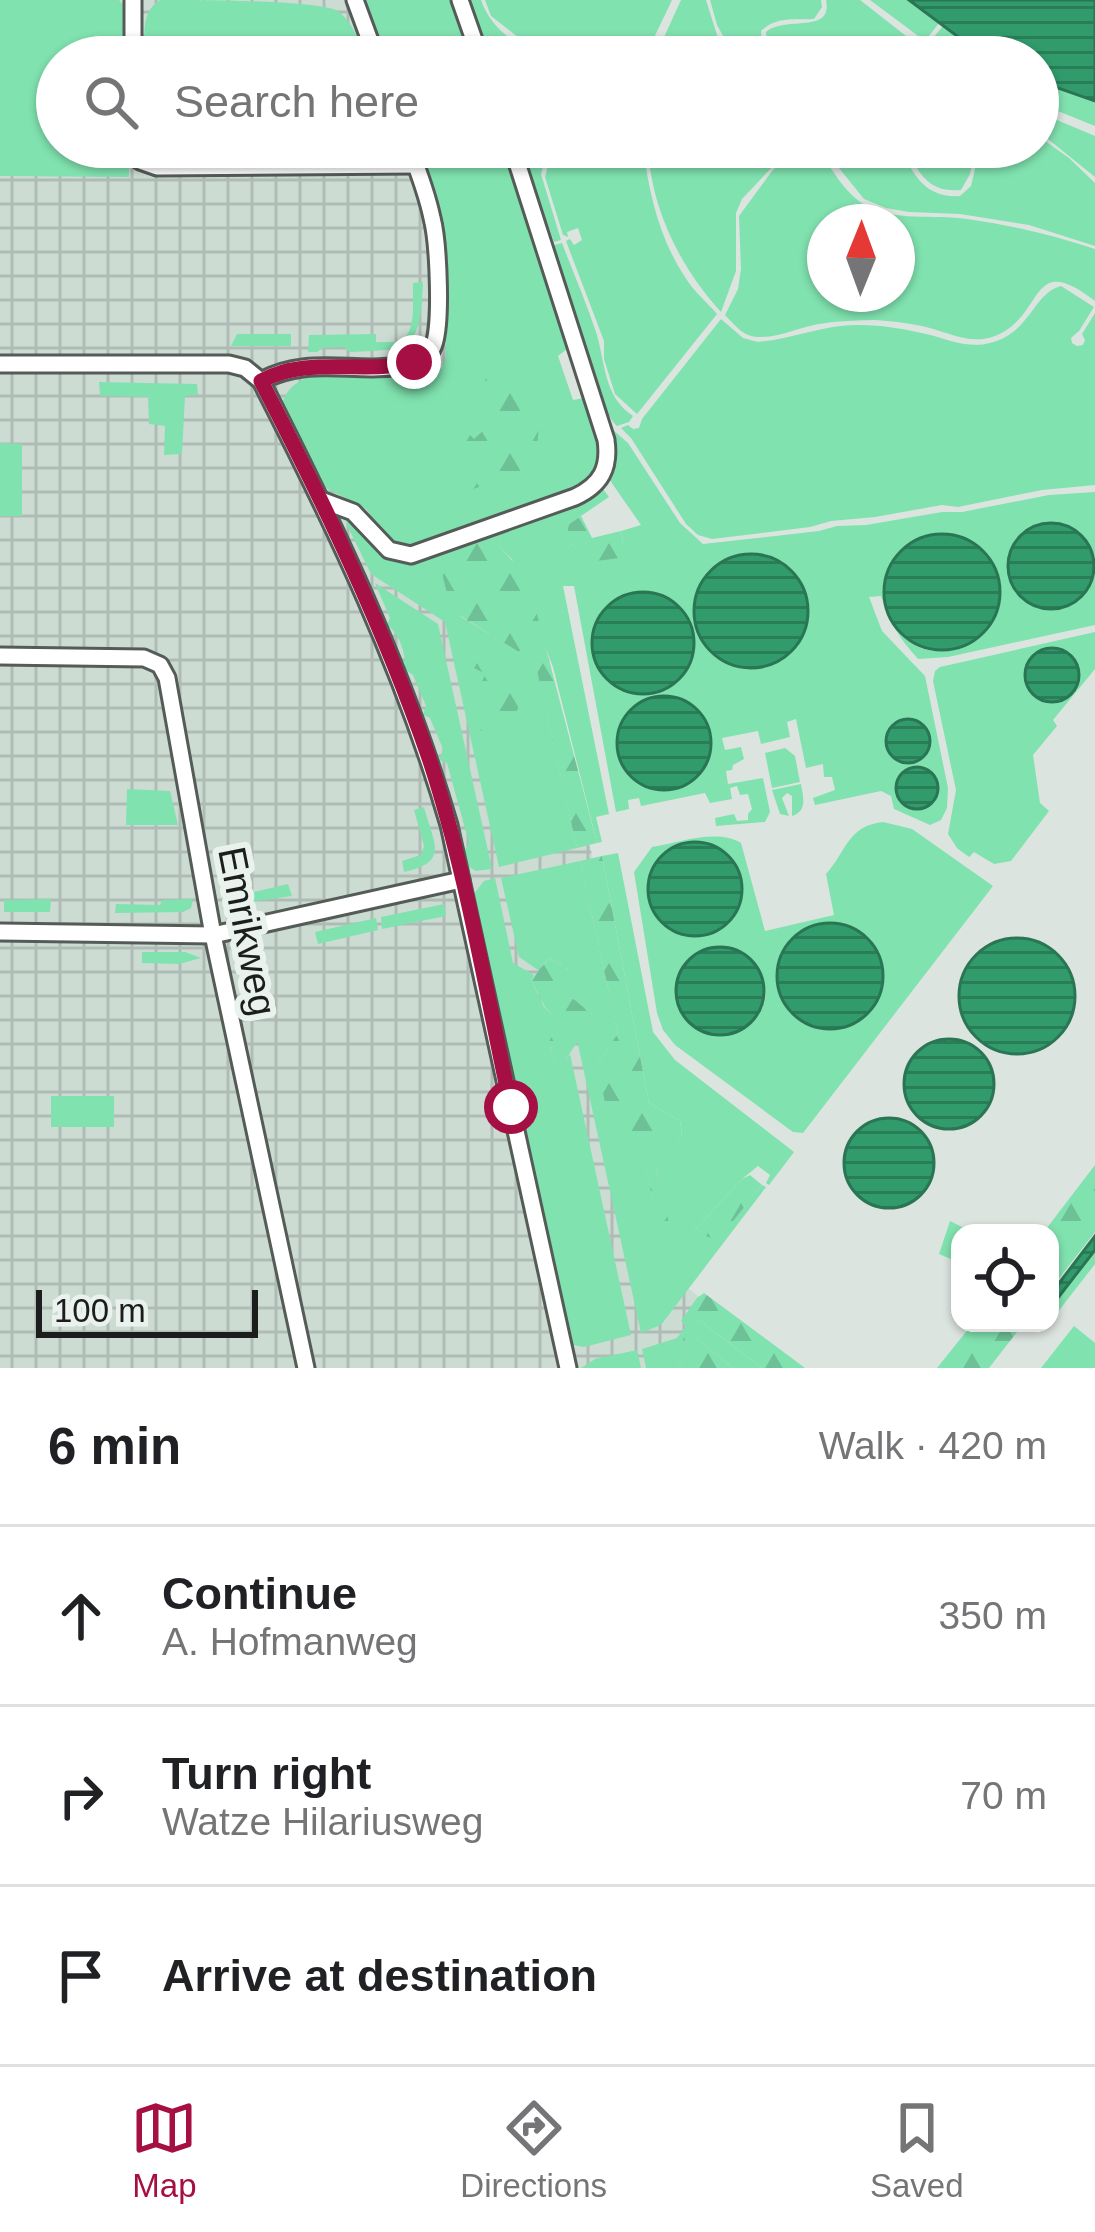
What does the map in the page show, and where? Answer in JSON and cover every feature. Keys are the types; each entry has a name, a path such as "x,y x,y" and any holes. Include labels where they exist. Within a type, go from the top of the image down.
{"street":[{"path":"133,0 133,36"},
{"path":"355,0 368,36"},
{"path":"460,0 473,36"},
{"path":"261,381 304,367 394,366 426,356 435,340 437,261 433,220 417,168"},
{"path":"321,500 353,512 389,550 411,555 575,497 602,476 608,458 602,426 519,168"},
{"path":"0,364 219,363 245,368 261,381 321,500 412,712 440,794 568,1368"},
{"name":"Emrikweg","path":"0,656 144,658 160,665 167,678 213,935 306,1368"},
{"path":"0,932 213,935 461,880"}],"shaded area":[{"path":"0,0 435,0 447,36 36,36 36,168 484,168 475,522 514,510 686,1287 701,1298 710,1368 0,1368"},
{"path":"909,0 1095,0 1095,101 1059,88 1059,36 957,36"},
{"path":"1051,523 1067,526 1081,536 1091,550 1091,582 1081,596 1067,606 1051,609 1035,606 1021,596 1011,582 1008,566 1011,550 1021,536 1035,526"},
{"path":"942,534 964,538 983,551 996,570 1000,592 996,614 983,633 964,646 942,650 920,646 901,633 888,614 884,592 888,570 901,551 920,538"},
{"path":"751,554 773,558 791,571 804,589 808,611 804,633 791,651 773,664 751,668 729,664 711,651 698,633 694,611 698,589 711,571 729,558"},
{"path":"643,592 663,596 679,607 690,623 694,643 690,663 679,679 663,690 643,694 623,690 607,679 596,663 592,643 596,623 607,607 623,596"},
{"path":"1052,648 1071,656 1079,675 1071,694 1052,702 1033,694 1025,675 1033,656"},
{"path":"664,696 682,699 697,710 708,725 708,761 697,776 682,787 664,790 646,787 631,776 620,761 617,743 620,725 631,710 646,699"},
{"path":"908,719 924,725 930,741 924,757 908,763 892,757 886,741 892,725"},
{"path":"917,767 932,773 938,788 932,803 917,809 902,803 896,788 902,773"},
{"path":"695,842 713,845 728,856 739,871 739,907 728,922 713,933 695,936 677,933 662,922 651,907 648,889 651,871 662,856 677,845"},
{"path":"830,923 850,927 868,938 879,956 883,976 879,996 868,1014 850,1025 830,1029 810,1025 792,1014 781,996 777,976 781,956 792,938 810,927"},
{"path":"1017,938 1039,943 1058,955 1070,974 1075,996 1070,1018 1058,1037 1039,1049 1017,1054 995,1049 976,1037 964,1018 959,996 964,974 976,955 995,943"},
{"path":"720,947 737,950 751,960 761,974 761,1008 751,1022 737,1032 720,1035 703,1032 689,1022 679,1008 676,991 679,974 689,960 703,950"},
{"path":"949,1039 966,1042 981,1052 991,1067 991,1101 981,1116 966,1126 949,1129 932,1126 917,1116 907,1101 904,1084 907,1067 917,1052 932,1042"},
{"path":"889,1118 921,1131 934,1163 921,1195 889,1208 857,1195 844,1163 857,1131"},
{"path":"1095,1236 1095,1250 1059,1296 1059,1283"}],"green space":[{"path":"0,0 119,0 126,8 128,36 36,36 36,168 129,168 129,177 0,176"},
{"path":"160,0 322,7 342,14 356,36 144,36 146,18"},
{"path":"364,0 451,0 464,36 377,36"},
{"path":"468,0 481,0 507,36 481,36"},
{"path":"485,0 672,0 655,36 517,36 491,16"},
{"path":"681,0 706,0 718,36 665,36"},
{"path":"710,0 821,0 814,19 779,21 761,31 762,36 723,36"},
{"path":"826,0 860,0 906,36 766,36 775,27 815,21 826,11"},
{"path":"870,0 909,0 939,23 929,36 918,36"},
{"path":"943,26 957,36 935,36"},
{"path":"1059,88 1095,101 1095,126 1059,111"},
{"path":"1059,121 1095,136 1095,177 1059,148"},
{"path":"1059,151 1095,183 1095,246 1029,225 915,212 915,204 876,204 864,199 839,168 912,168 929,189 960,196 971,186 975,168 1059,168"},
{"path":"425,168 510,168 567,349 558,356 573,400 584,398 598,457 578,488 402,545 389,540 366,509 326,488 283,401 294,385 311,377 333,373 405,376 442,368 446,357 443,225"},
{"path":"528,168 543,168 561,240 554,242"},
{"path":"547,168 647,168 668,247 688,282 717,314 637,414 615,394 604,359 604,341 566,241 574,245 582,240 578,228 567,232 568,237 563,235 545,177"},
{"path":"771,168 742,199 736,213 736,271 721,312 670,236 650,170"},
{"path":"831,168 864,204 807,204 807,312 915,312 915,217 1000,224 1095,249 1095,301 1074,287 1047,284 1011,327 986,339 875,320 819,324 754,337 725,315 738,289 739,216 772,171"},
{"path":"917,168 971,168 961,190 926,180"},
{"path":"562,243 596,332 611,389 633,416 629,422 617,426 600,395 554,245"},
{"path":"423,282 419,320 410,341 372,351 350,352 344,347 308,352 309,335 376,334 376,342 398,342 409,332 413,283"},
{"path":"1061,286 1094,307 1071,338 1077,346 1083,345 1082,334 1095,313 1095,485 712,539 686,524 621,428 639,428 721,319 743,338 758,342 860,325 982,345 1014,331 1044,296"},
{"path":"237,334 291,334 291,346 231,346"},
{"path":"519,351 539,424 535,472 541,486 511,501 493,487 461,487 446,448 452,429 474,439 490,423 495,412 485,379 510,365"},
{"path":"99,382 197,384 198,395 185,396 182,454 164,455 165,426 149,424 148,397 100,396"},
{"path":"612,429 628,443 680,523 703,544 1095,492 1095,625 948,657 918,659 896,630 881,596 869,597 882,631 925,676 948,788 941,820 930,825 894,809 891,796 881,791 815,805 813,798 835,790 832,777 824,777 823,764 806,768 796,719 787,722 790,737 761,744 758,731 722,738 725,750 741,747 744,759 726,771 728,784 763,778 770,812 765,822 716,826 715,818 734,814 737,821 748,820 752,809 748,794 740,795 737,786 730,788 732,799 710,803 705,793 641,806 639,798 628,800 629,809 616,812 574,586 563,586 609,814 596,817 602,842 597,843 553,667 497,532 603,489 609,497 569,524 573,544 556,558 623,545 621,531 641,525 609,479 616,460","holes":["1047,523 1063,527 1082,550 1084,580 1073,602 1057,606 1023,600 1012,585 1021,535","933,534 958,537 978,547 991,563 999,601 992,620 977,637 955,648 931,650 911,643 896,627 887,608 886,586 892,564 908,546","755,554 775,559 792,571 791,651 762,666 735,665 714,653 700,632 695,608 701,584 720,565","643,592 666,599 682,611 691,628 693,647 689,665 677,680 659,690 634,693 594,657 598,623 620,599","664,695 687,702 702,715 710,750 694,780 677,789 656,789 626,771 617,741 630,712"]},
{"path":"0,443 22,444 22,516 0,516"},
{"path":"581,516 592,538 621,531 619,558 574,564 555,558 573,544 566,539 569,524"},
{"path":"346,517 388,558 410,562 444,553 442,573 461,617 535,661 577,848 499,867 445,622 371,574"},
{"path":"497,532 501,549 527,576 597,843 577,848 535,662 451,610 442,573 444,553"},
{"path":"375,583 438,624 492,869 476,871 468,866 465,850 469,843 447,763 439,760 443,749 430,718 423,715 426,706 413,675 404,669 401,644 387,625 390,618"},
{"path":"458,631 519,667 508,686 523,697 511,724 532,737 519,753 480,730 494,709 473,697 486,674 466,664"},
{"path":"1095,632 1095,669 1053,720 1057,726 1033,755 1040,803 1049,811 1011,861 994,864 974,852 969,857 948,834 956,790 933,681 935,671"},
{"path":"785,748 795,756 800,782 772,788 765,753"},
{"path":"801,784 800,811 792,816 792,796 787,793 782,798 789,816 780,814 772,790"},
{"path":"127,789 170,791 178,825 126,825"},
{"path":"424,807 434,841 433,857 404,872 402,861 421,855 424,846 414,810"},
{"path":"871,824 912,829 993,886 803,1133 793,1132 675,1045 663,1030 634,872 652,847 709,837 741,843 765,931 834,915 826,874 855,834","holes":["688,842 710,845 727,855 741,887 740,904 732,919 718,931 698,936 679,934 664,925 650,897 657,864","826,922 853,928 871,941 880,959 882,980 876,1000 863,1016 843,1027 817,1028 777,983 780,959 796,938","723,947 753,965 766,997 751,1020 711,1034 687,1020 678,1001 677,979 695,954"]},
{"path":"618,853 653,1032 675,1060 794,1152 769,1185 770,1175 758,1166 694,1231 718,1239 762,1185 766,1187 661,1325 641,1333 577,1040 594,1016 555,991 568,969 549,958 538,970 519,957 501,878 580,861 618,1033 597,1065 643,1153 663,1246 671,1237 656,1166 682,1135 680,1121 649,1103 602,856"},
{"path":"602,856 649,1103 680,1121 682,1135 656,1167 672,1237 663,1247 643,1154 612,1135 597,1065 618,1033 580,861"},
{"path":"495,878 513,963 534,975 531,980 544,1007 560,1022 549,1043 557,1072 570,1054 631,1335 584,1347 573,1345 473,895 484,881"},
{"path":"288,884 292,896 237,904 233,897"},
{"path":"51,899 50,912 4,912 4,900"},
{"path":"193,899 191,908 183,912 115,913 116,904 160,905 162,900"},
{"path":"444,904 446,916 382,929 381,917"},
{"path":"376,918 378,930 318,944 315,932"},
{"path":"142,952 185,952 201,958 179,964 142,963"},
{"path":"549,958 569,970 556,991 594,1016 557,1073 549,1042 559,1022 531,980"},
{"path":"51,1096 114,1096 114,1127 51,1127"},
{"path":"1095,1165 1095,1232 1059,1278 1059,1224 1050,1224"},
{"path":"750,1175 762,1185 718,1240 693,1232 742,1179"},
{"path":"950,1221 956,1224 951,1224 951,1259 939,1254"},
{"path":"1095,1250 1095,1264 1059,1310 1059,1296"},
{"path":"704,1293 805,1368 762,1368 696,1318 697,1298"},
{"path":"697,1298 696,1318 762,1368 733,1368 696,1338 683,1338 686,1352 678,1368 646,1368 642,1349 677,1338 686,1326 681,1321"},
{"path":"1074,1326 1095,1343 1095,1368 1041,1368"},
{"path":"966,1332 1017,1332 989,1368 937,1368"},
{"path":"683,1337 696,1338 733,1368 678,1368 686,1352"},
{"path":"637,1350 641,1368 581,1368 595,1359"}],"route":[{"path":"414,362 304,367 261,381 352,569 429,758 449,825 511,1107"}]}
